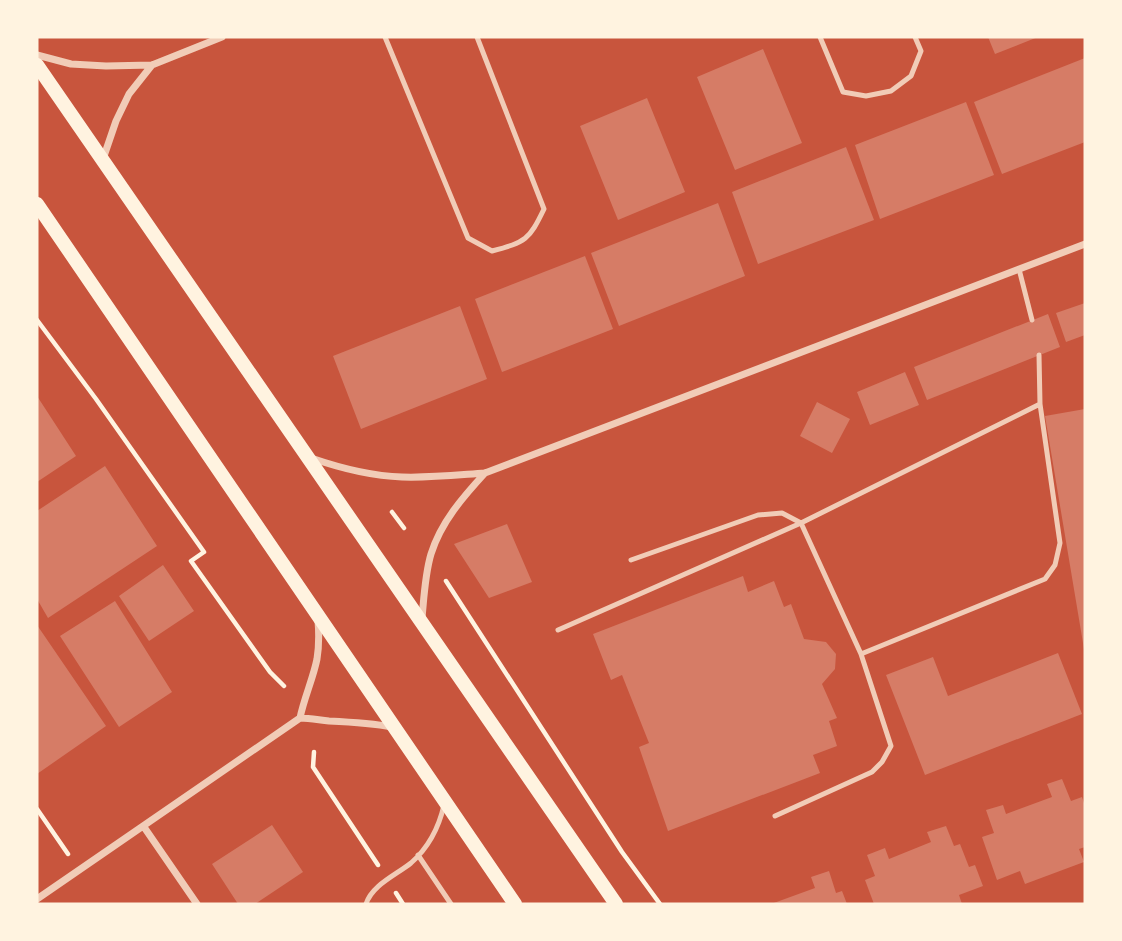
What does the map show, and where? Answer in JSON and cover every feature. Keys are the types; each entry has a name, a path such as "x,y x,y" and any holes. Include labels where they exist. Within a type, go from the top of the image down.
{"main road":[{"path":"37,65 616,904"},
{"path":"37,204 515,904"}],"street":[{"path":"37,55 71,64 152,65 222,37"},
{"path":"103,160 116,121 129,94 152,65"},
{"path":"307,456 341,468 400,477 485,473 1085,244"},
{"path":"421,622 431,553 445,522 485,473"},
{"path":"300,718 317,657 317,613"},
{"path":"37,899 300,718 349,720 395,727"},
{"path":"144,827 197,904"}],"lane":[{"path":"385,37 468,239 492,251 515,245 533,233 544,209 477,37"},
{"path":"820,37 843,92 866,96 891,90 911,76 920,51 915,37"},
{"path":"1019,269 1032,320"},
{"path":"861,654 1045,579 1055,565 1060,543 1040,404 1039,355"},
{"path":"558,630 800,523 1040,404"},
{"path":"631,560 758,515 782,513 800,523 861,654 891,746 882,762 872,772 775,816"},
{"path":"366,904 371,893 418,855 435,832 444,802"},
{"path":"418,855 451,904"}],"path":[{"path":"37,320 204,552 191,561 270,672 284,686"},
{"path":"392,512 404,528"},
{"path":"445,580 622,852 660,904"},
{"path":"314,752 313,767 403,904"},
{"path":"37,809 78,870"}],"building":[{"path":"988,37 1038,37 995,54"},
{"path":"763,49 802,143 735,170 697,77"},
{"path":"1085,58 1085,142 1002,174 974,102"},
{"path":"647,98 685,192 618,220 580,126"},
{"path":"966,102 994,175 880,219 855,145"},
{"path":"846,147 874,220 758,264 732,192"},
{"path":"718,203 745,276 619,326 591,253"},
{"path":"585,256 613,329 502,372 475,299"},
{"path":"1085,303 1085,335 1066,342 1056,313"},
{"path":"460,306 487,379 361,429 333,356"},
{"path":"1048,314 1060,347 927,400 914,367"},
{"path":"905,372 919,405 870,425 857,392"},
{"path":"37,396 76,456 37,482"},
{"path":"817,402 850,419 832,453 800,436"},
{"path":"1085,409 1085,649 1084,649 1045,416"},
{"path":"105,466 157,546 48,618 37,599 37,511"},
{"path":"507,524 532,582 489,598 454,544"},
{"path":"163,565 194,611 149,641 119,596"},
{"path":"743,576 748,592 774,581 784,607 791,604 804,639 826,642 836,654 835,669 822,684 837,718 829,721 837,746 813,755 820,773 668,831 639,747 649,743 622,675 611,680 593,634"},
{"path":"115,601 172,692 119,727 60,636"},
{"path":"37,625 106,726 37,774"},
{"path":"1058,653 1082,714 925,775 886,675 933,657 948,696"},
{"path":"1062,779 1071,801 1082,797 1085,806 1085,847 1079,849 1084,862 1025,884 1020,871 997,880 982,837 994,833 986,810 1003,805 1006,814 1052,797 1047,784"},
{"path":"272,825 303,872 255,904 238,904 212,864"},
{"path":"946,826 954,846 960,844 969,867 975,865 983,886 959,895 962,904 874,904 865,880 875,876 867,855 885,848 889,859 931,842 927,832"},
{"path":"829,871 836,893 842,891 847,904 771,904 815,888 811,877"}]}
